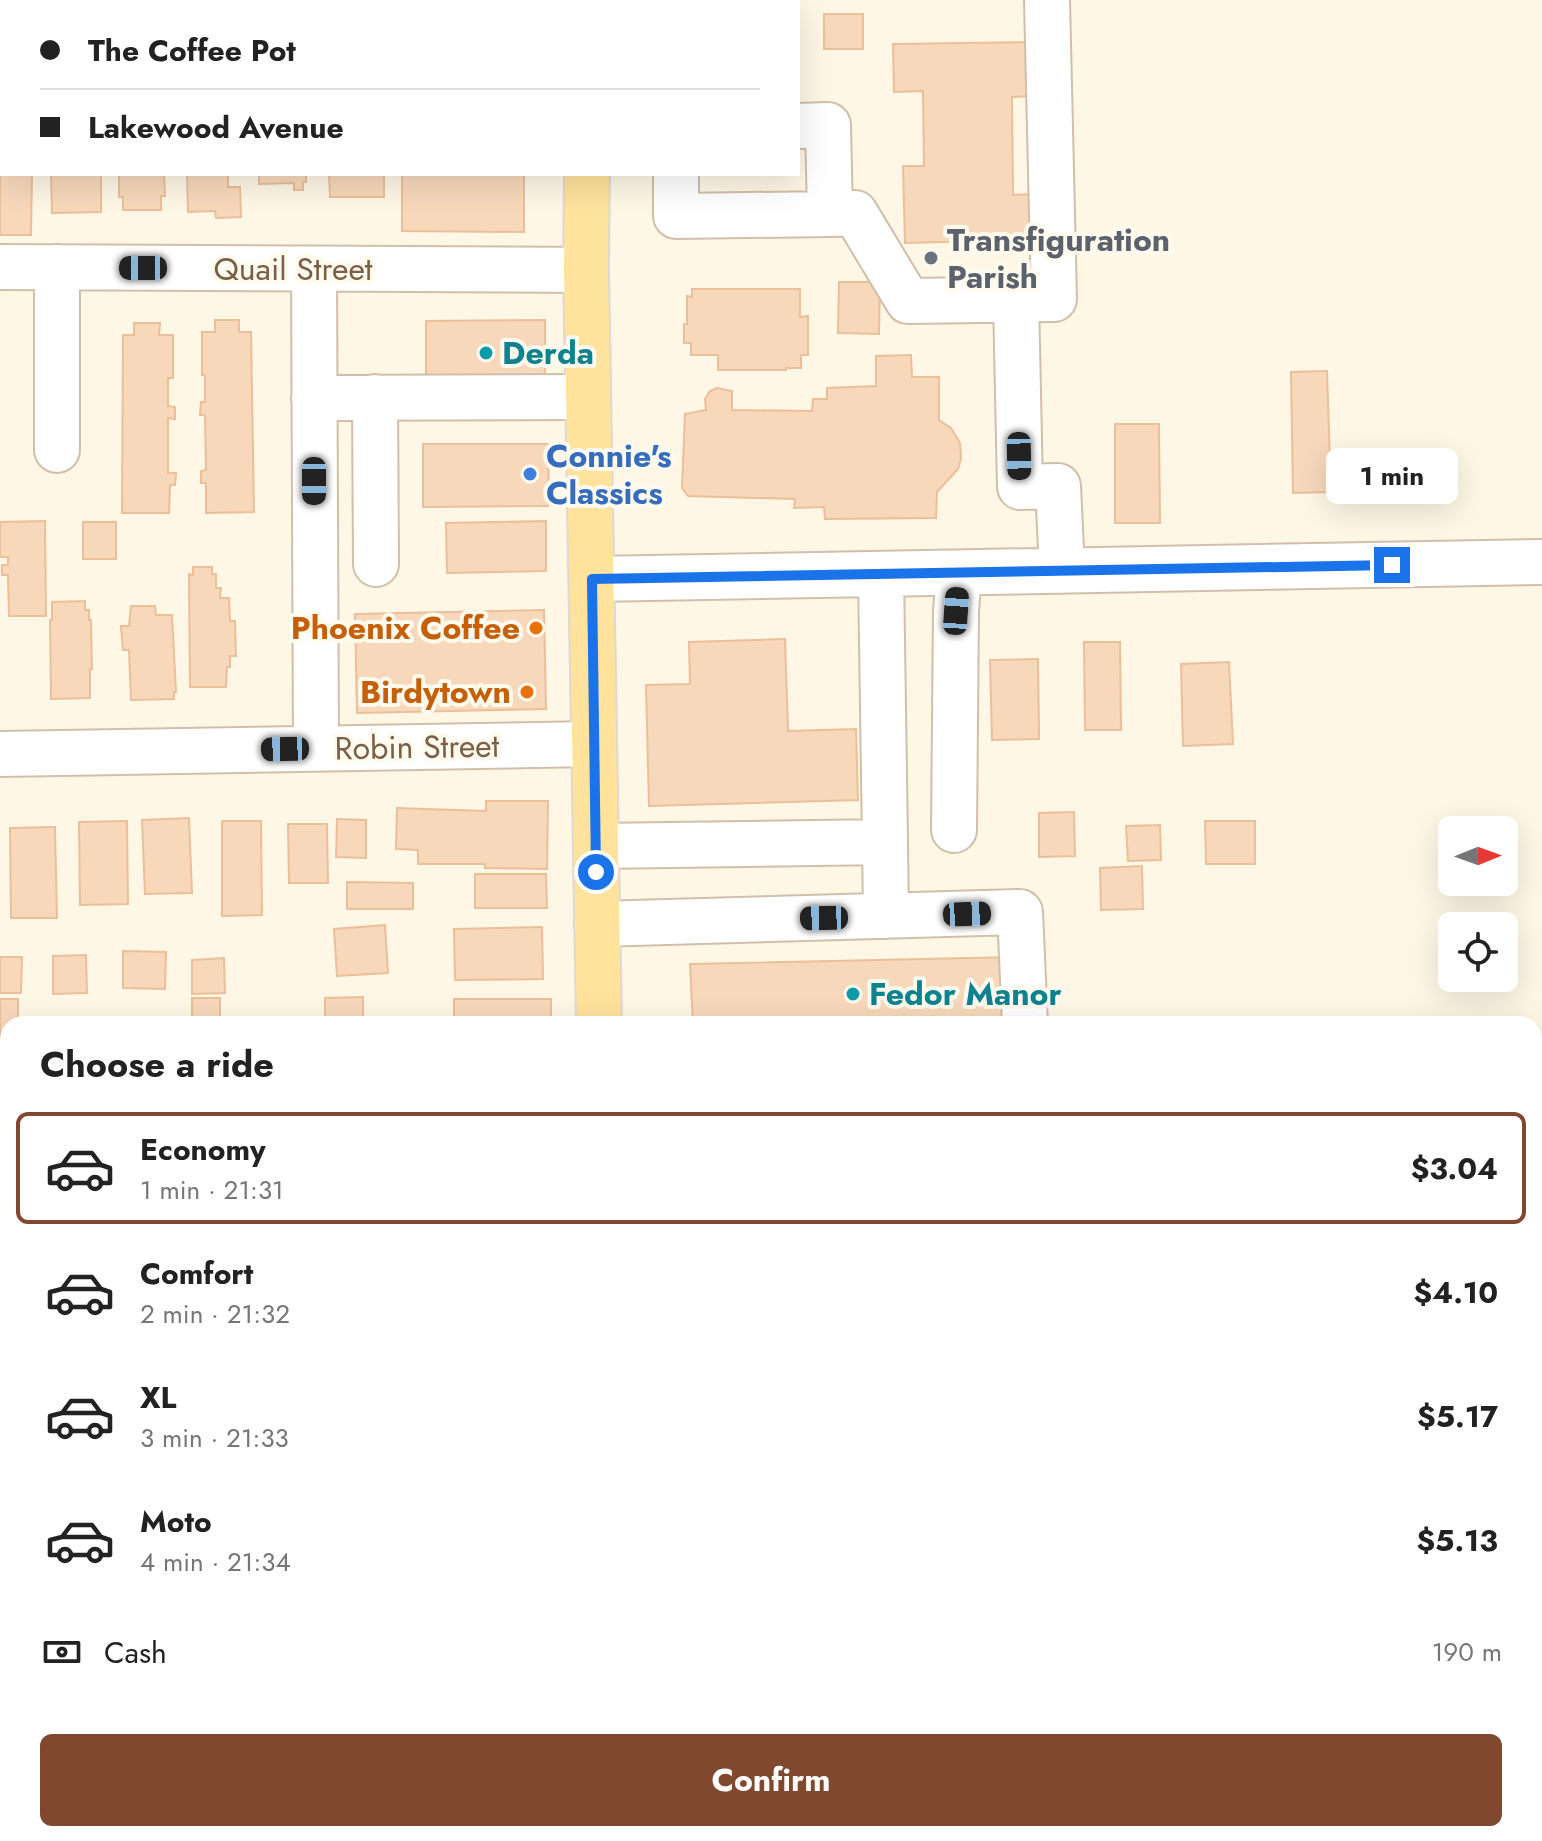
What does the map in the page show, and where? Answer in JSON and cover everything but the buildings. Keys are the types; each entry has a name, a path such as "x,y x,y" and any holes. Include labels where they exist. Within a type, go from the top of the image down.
{"main road":[{"path":"587,176 599,1016"}],"street":[{"path":"676,176 676,216 855,213 908,301 1054,299 1047,0"},
{"path":"800,126 828,125 830,214"},
{"name":"Quail Street","path":"0,267 586,270"},
{"path":"57,267 57,450"},
{"path":"314,269 316,748"},
{"path":"1016,299 1020,487 1058,486 1062,571"},
{"path":"375,397 376,564"},
{"path":"314,398 588,397"},
{"path":"592,579 1542,562"},
{"path":"954,830 959,573"},
{"path":"881,574 886,916"},
{"name":"Robin Street","path":"0,754 594,744"},
{"path":"596,846 885,842"},
{"path":"597,924 1020,912 1025,1016"}],"place":[{"name":"Transfiguration Parish","path":"931,258"},
{"name":"Derda","path":"486,353"},
{"name":"Connie's Classics","path":"530,474"},
{"name":"Phoenix Coffee","path":"536,628"},
{"name":"Birdytown","path":"527,692"},
{"name":"Fedor Manor","path":"853,994"}],"route":[{"path":"596,872 592,579 1392,565"}]}
